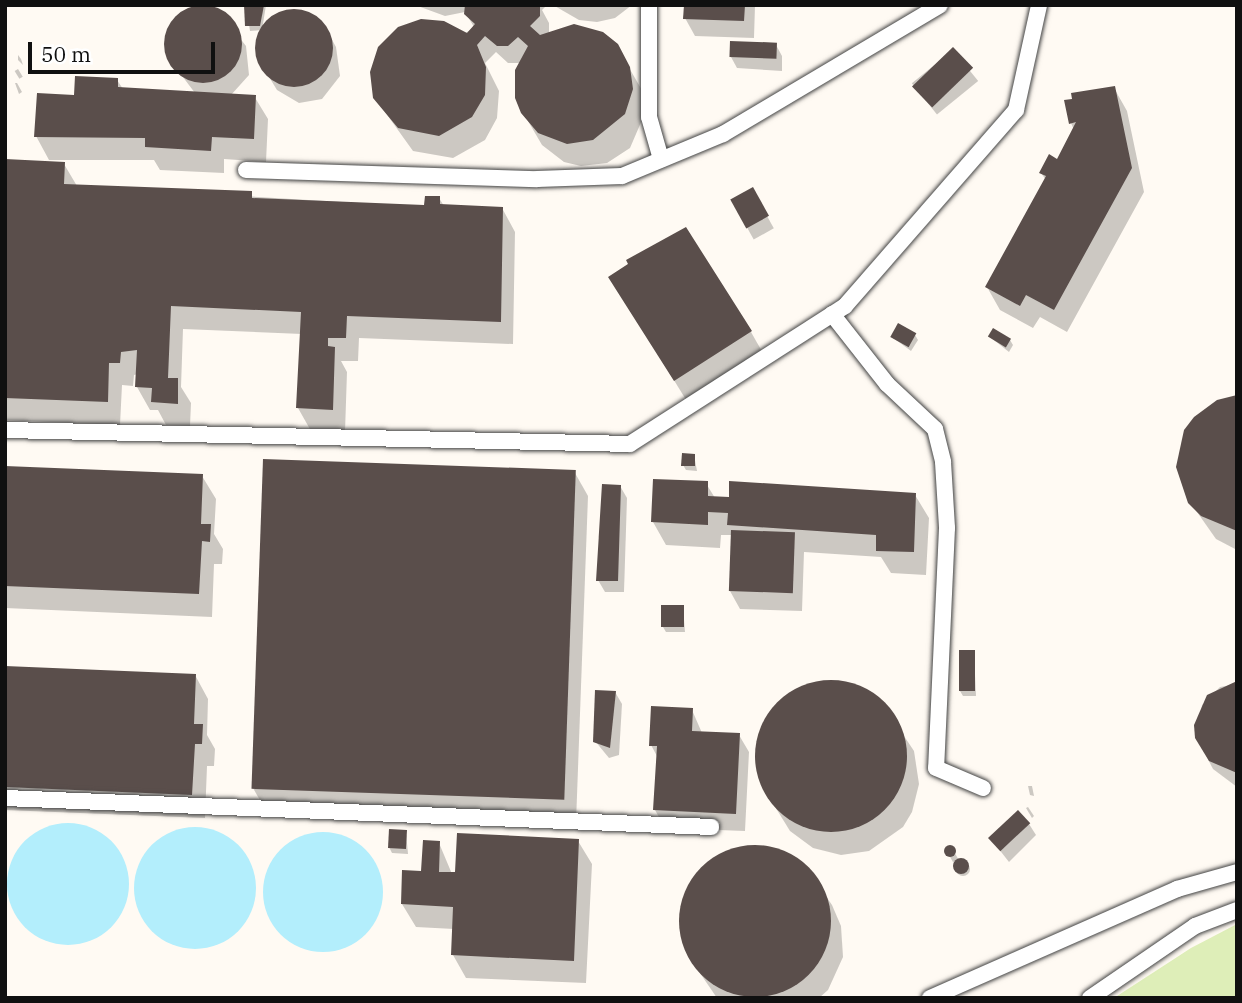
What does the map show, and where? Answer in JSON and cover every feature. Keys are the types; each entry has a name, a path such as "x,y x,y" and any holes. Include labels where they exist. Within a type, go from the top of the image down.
{"lane":[{"path":"649,5 649,117 661,159"},
{"path":"246,170 537,179 622,176 723,134 940,5"},
{"path":"5,430 631,444 845,306 1016,110 1039,5"},
{"path":"832,314 887,384 935,429 943,462 947,528 936,768 983,788"},
{"path":"5,798 711,827"},
{"path":"930,998 1177,889 1237,872"},
{"path":"1090,998 1195,926 1237,910"}],"green space":[{"path":"1237,924 1237,998 1114,998 1191,948"}],"water":[{"path":"68,823 91,828 111,841 124,861 129,884 124,907 111,927 91,940 68,945 45,940 25,927 12,907 7,884 12,861 25,841 45,828"},
{"path":"195,827 218,832 238,845 251,865 256,888 251,911 238,931 218,944 195,949 172,944 152,931 139,911 134,888 139,865 152,845 172,832"},
{"path":"323,832 346,836 366,849 379,869 383,892 379,915 366,935 346,948 323,952 300,948 280,935 267,915 263,892 267,869 280,849 300,836"}],"building":[{"path":"203,5 218,8 230,17 239,29 242,44 239,59 230,71 218,80 203,83 188,80 176,71 167,59 164,44 167,29 176,17 188,8"},
{"path":"244,5 264,5 260,26 245,26"},
{"path":"465,5 540,5 540,16 530,26 540,35 574,24 603,32 618,44 630,67 633,89 625,114 593,140 567,144 538,133 521,113 515,98 515,70 528,46 518,37 508,46 497,46 485,36 477,45 486,67 485,95 472,117 439,136 398,128 373,98 370,72 378,47 398,27 421,19 444,21 467,33 475,24 464,14"},
{"path":"684,5 745,5 744,21 683,19"},
{"path":"294,9 309,12 321,21 330,33 333,48 330,63 321,75 309,84 294,87 279,84 267,75 258,63 255,48 258,33 267,21 279,12"},
{"path":"730,41 777,43 776,59 729,57"},
{"path":"953,47 973,68 932,107 912,87"},
{"path":"75,76 118,78 118,87 256,95 254,139 212,137 211,151 145,147 145,138 34,137 37,93 74,95"},
{"path":"1115,86 1132,168 1054,310 1026,295 1020,306 985,287 1046,176 1039,173 1049,154 1057,159 1076,122 1069,124 1064,100 1072,99 1071,93"},
{"path":"5,159 65,162 64,184 252,191 252,198 424,205 425,196 440,196 440,204 503,207 501,322 347,316 346,338 328,338 328,346 335,347 333,410 296,408 301,312 171,306 168,378 178,378 178,404 151,402 152,388 135,387 137,350 121,352 120,363 109,363 108,402 5,398"},
{"path":"753,187 769,216 746,228 730,200"},
{"path":"686,227 752,331 674,381 608,277 628,264 626,260"},
{"path":"898,323 916,333 909,347 890,337"},
{"path":"993,328 1011,339 1006,347 988,337"},
{"path":"1237,395 1237,531 1201,516 1188,503 1176,467 1184,430 1194,417 1217,400"},
{"path":"682,453 695,454 695,466 681,466"},
{"path":"263,459 576,470 564,800 251,789"},
{"path":"5,466 203,474 201,524 211,524 210,542 202,541 199,594 5,586"},
{"path":"653,479 708,481 708,496 729,497 729,481 916,493 914,552 876,551 876,535 727,525 728,513 708,512 708,525 651,522"},
{"path":"602,484 621,485 618,581 596,581"},
{"path":"731,530 795,532 793,593 729,591"},
{"path":"661,605 684,605 684,627 661,627"},
{"path":"959,650 975,650 975,691 959,691"},
{"path":"5,666 196,674 194,724 203,724 202,744 195,744 192,795 5,787"},
{"path":"831,680 860,686 885,702 901,727 907,756 901,785 885,810 860,826 831,832 802,826 777,810 761,785 755,756 761,727 777,702 802,686"},
{"path":"1237,681 1237,773 1209,761 1195,738 1194,725 1207,695"},
{"path":"595,690 616,691 610,748 593,742"},
{"path":"651,706 693,708 692,731 740,733 736,814 653,810 657,746 649,746"},
{"path":"1018,810 1030,823 1000,851 988,838"},
{"path":"389,829 407,830 406,849 388,848"},
{"path":"457,833 579,839 574,961 451,955 453,907 401,904 402,870 421,871 423,840 440,841 439,872 455,872"},
{"path":"755,845 784,851 809,867 825,892 831,921 825,950 809,975 784,991 755,997 726,991 701,975 685,950 679,921 685,892 701,867 726,851"},
{"path":"950,845 956,851 950,857 944,851"},
{"path":"961,858 969,866 961,874 953,866"}]}
